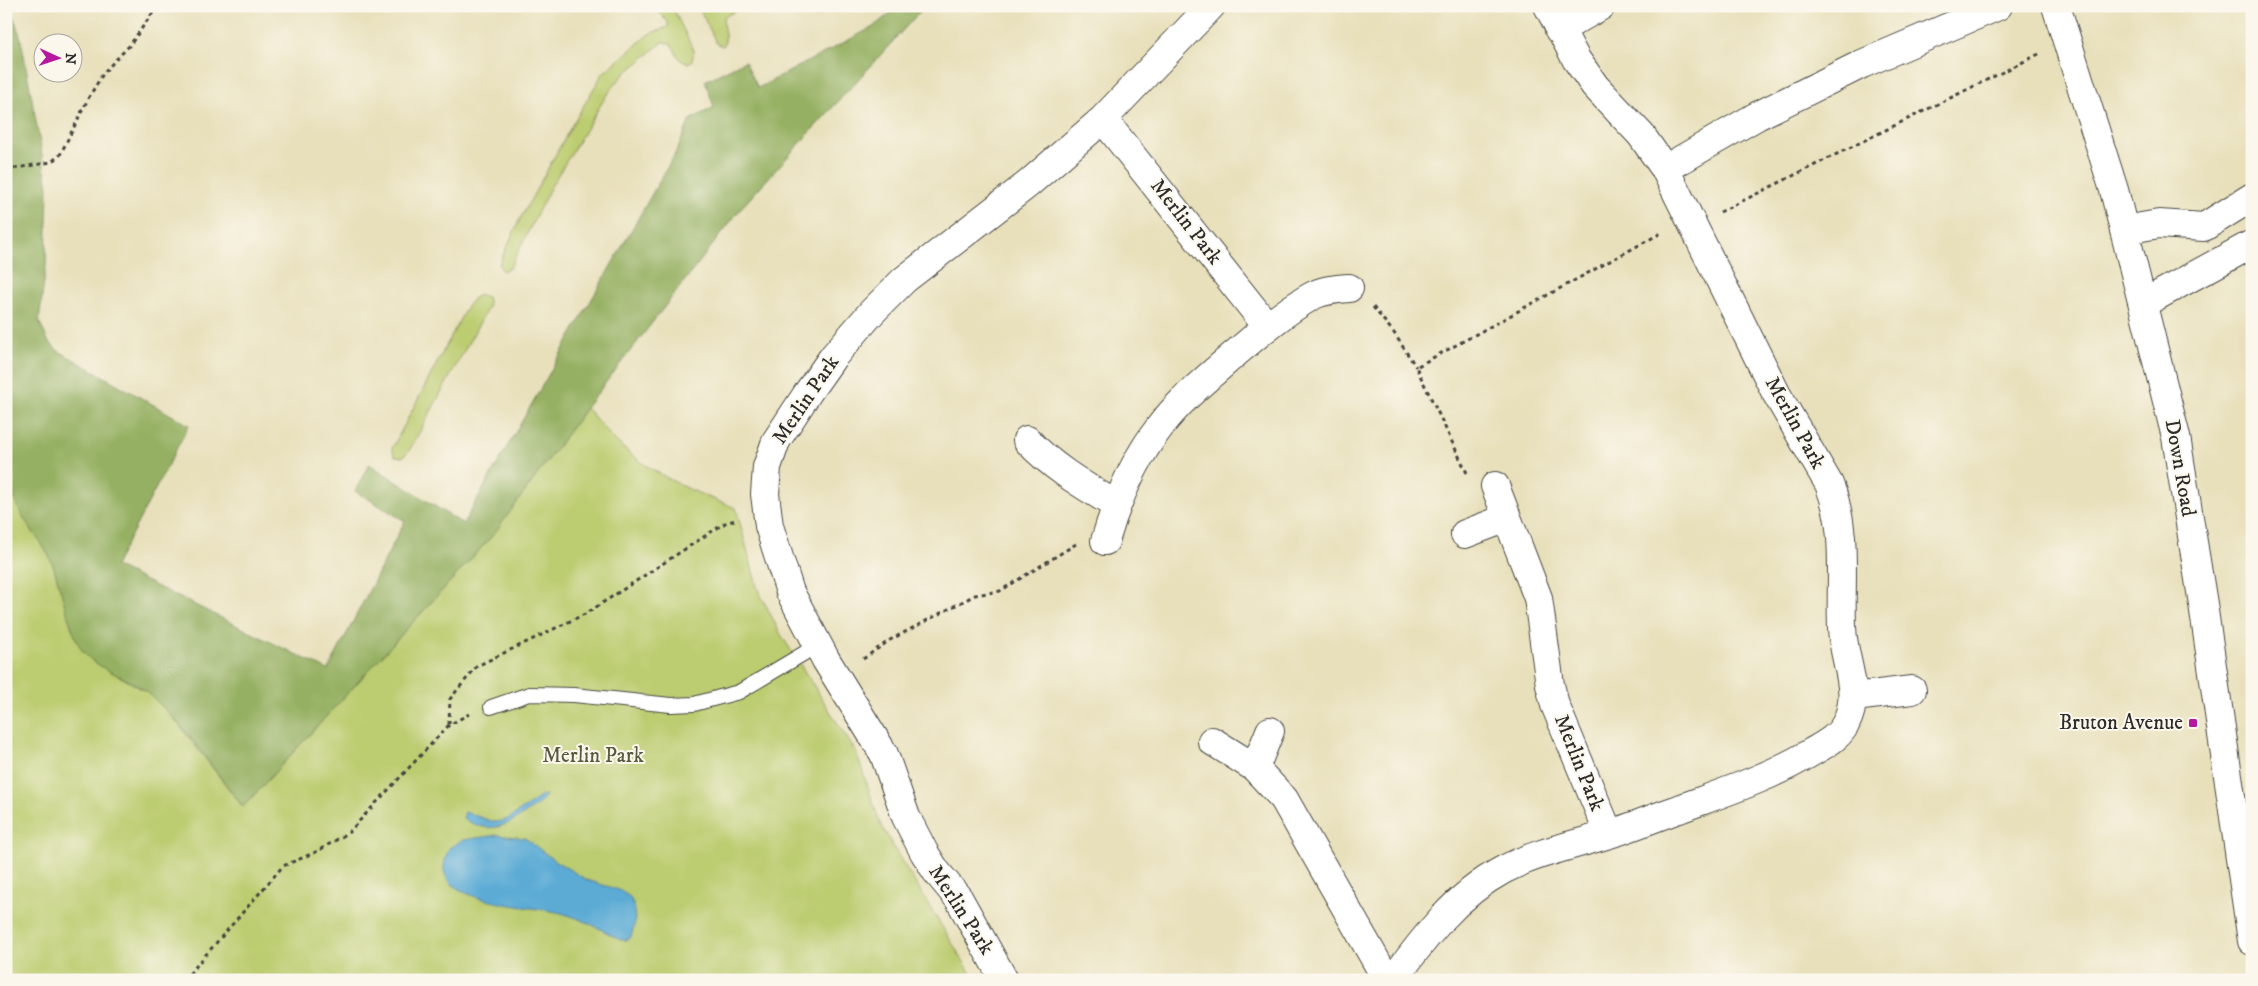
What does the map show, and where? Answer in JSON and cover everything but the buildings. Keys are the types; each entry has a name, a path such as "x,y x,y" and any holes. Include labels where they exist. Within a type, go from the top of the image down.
{"street":[{"name":"Merlin Park","path":"1004,980 959,899 936,871 924,852 906,817 884,754 818,645 790,592 775,546 767,508 765,494 767,467 776,441 833,357 904,280 1028,184 1104,119 1211,6"},
{"name":"Merlin Park","path":"1393,980 1440,920 1483,881 1531,857 1609,834 1731,790 1792,764 1841,733 1852,710 1854,697 1843,637 1842,533 1835,500 1829,484 1776,394 1665,168 1642,135 1595,86 1553,18 1601,6"},
{"path":"1665,168 1757,116 1836,77 1998,6"},
{"name":"Down Road","path":"2056,6 2095,128 2124,230 2144,303 2176,437 2203,604 2252,941"},
{"name":"Merlin Park","path":"1104,119 1267,326"},
{"path":"2124,230 2159,224 2204,226 2252,197"},
{"path":"2144,303 2252,244"},
{"path":"1105,540 1114,510 1128,477 1158,428 1194,388 1267,326 1313,296 1330,290 1349,288"},
{"path":"1026,440 1043,458 1114,510"},
{"name":"Merlin Park","path":"1495,486 1538,598 1550,685 1556,705 1609,834"},
{"path":"1464,534 1507,518"},
{"path":"1854,697 1912,690"},
{"path":"1255,768 1270,732"},
{"path":"1212,741 1255,768 1284,799 1387,980"}],"lane":[{"path":"491,707 529,694 574,695 671,705 694,704 739,692 818,645"}],"path":[{"path":"6,170 52,162 60,155 88,97 104,72 130,45 151,15 160,6"},
{"path":"1416,367 1692,221 2066,40"},
{"path":"1349,288 1373,307 1394,333 1416,367 1474,488 1495,486"},
{"path":"184,980 283,866 316,852 348,833 449,725 450,699 477,666 587,613 725,524 767,508"},
{"path":"838,677 890,640 975,595 1000,591 1075,545 1114,510"}],"green space":[{"path":"6,6 12,12 21,39 48,187 46,266 39,321 48,341 57,350 189,425 115,566 328,670 405,521 355,491 369,464 463,524 675,154 690,120 714,107 705,81 745,61 758,88 873,27 899,6 925,6 742,207 586,408 493,535 243,807 199,748 162,706 142,688 100,666 85,654 75,637 50,558 23,517 9,483 6,471"},
{"path":"658,6 671,6 673,8 694,51 692,61 684,62 670,43 663,42 623,75 606,96 550,188 510,268 502,271 499,264 519,221 603,73 649,34 668,27 668,22 658,12"},
{"path":"698,6 745,6 724,17 725,43 723,46 717,44"},
{"path":"476,296 487,297 489,305 486,311 409,451 403,457 395,456 392,448 467,306"},
{"name":"Merlin Park","path":"586,408 614,439 644,464 689,489 736,508 758,590 780,633 856,752 880,823 975,980 6,980 6,471 10,487 23,516 45,546 53,565 74,633 115,674 147,692 161,705 175,720 243,807 493,535"}],"water":[{"path":"545,794 543,800 537,805 513,821 498,827 481,827 463,818 465,812 494,822 508,819"},
{"path":"497,835 525,838 554,860 587,880 619,890 630,897 634,907 635,922 631,937 627,940 620,940 599,928 569,915 514,906 477,897 461,890 450,882 444,870 449,848 463,840"}],"place":[{"name":"Bruton Avenue","path":"2193,723"}]}
